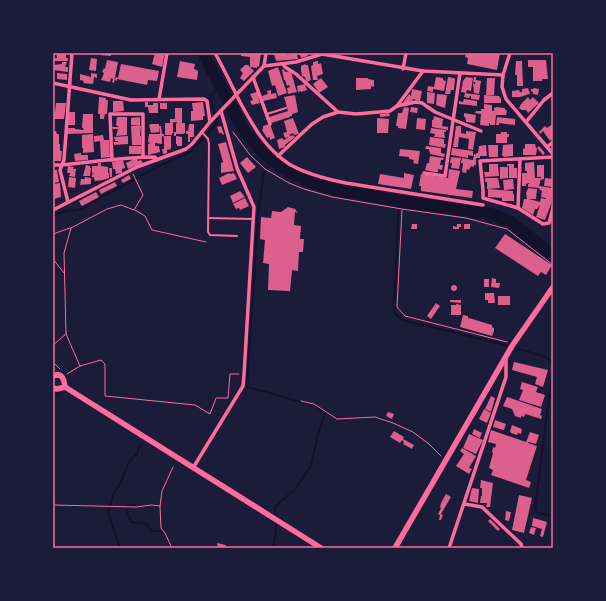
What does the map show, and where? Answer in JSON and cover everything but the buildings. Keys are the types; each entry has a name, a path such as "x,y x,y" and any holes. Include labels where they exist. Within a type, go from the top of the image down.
{"main road":[{"path":"395,548 507,354 553,287"},
{"path":"53,376 57,375 64,378 65,387"},
{"path":"53,388 57,389 65,387 321,548"}],"street":[{"path":"68,202 60,170 64,160 72,53"},
{"path":"159,99 167,53"},
{"path":"215,53 255,130 266,145 278,156 304,172 346,183 483,205"},
{"path":"53,210 131,170 186,148 192,144 210,122 264,66 266,53"},
{"path":"403,69 406,53"},
{"path":"510,53 503,75 502,87 506,99 553,156 480,162 483,190 482,198 518,208 543,224 549,223 553,208"},
{"path":"264,66 296,62 322,54 403,69 503,75"},
{"path":"283,64 338,112"},
{"path":"278,156 312,124 323,117 338,112 356,114 390,111 397,106 423,71"},
{"path":"424,173 445,176 460,73"},
{"path":"254,76 270,124"},
{"path":"53,83 131,100 204,99 206,101 210,122"},
{"path":"526,122 544,100 553,94"},
{"path":"397,106 416,102 422,103 429,109 481,131"},
{"path":"193,468 243,386 244,375 254,208 237,168 221,111"},
{"path":"112,160 110,114 143,114 143,157"},
{"path":"547,147 553,142"},
{"path":"53,164 61,165 129,157 155,156 157,160"},
{"path":"518,208 520,159"},
{"path":"449,548 465,504 473,474 506,377 507,354"},
{"path":"465,504 482,507 521,544 522,548"}],"lane":[{"path":"267,114 286,108"},
{"path":"202,132 208,139 209,144 208,232 210,235 237,236"},
{"path":"208,218 253,219"}],"path":[{"path":"225,125 230,128 243,149 266,169 288,183 304,190 332,197 466,218 507,229 553,264"},
{"path":"131,170 142,196 134,210"},
{"path":"53,234 71,228 106,209 121,205 145,216 152,230 206,242"},
{"path":"402,209 397,307 405,316 438,325 441,324 513,345"},
{"path":"71,228 64,253 66,334 80,366"},
{"path":"53,259 65,274"},
{"path":"53,345 66,334"},
{"path":"66,374 80,366 101,360 105,364 106,396 194,405 210,414 216,398 228,398 230,374 244,375"},
{"path":"302,401 314,404 337,419 375,417 393,423 413,432 429,444 446,460"},
{"path":"172,548 161,528 160,506 162,491 173,467"},
{"path":"53,505 137,507 151,505 160,506"}],"waterway":[{"path":"203,53 244,131 265,154 286,170 310,182 334,189 399,201 491,214 509,221 553,255"},
{"path":"53,215 66,211 83,209 91,203 157,167 190,152 217,123 210,96 221,87"},
{"path":"274,160 264,173 258,214 247,387 313,405 325,414 318,434 311,466 295,489 275,507 275,517"},
{"path":"399,201 394,304 395,313 402,320 506,345 545,357 550,360 553,367 535,508 537,513 553,516"},
{"path":"53,396 59,393"},
{"path":"121,548 117,541 109,514 109,509 113,495 122,480 128,464 138,452 138,448 141,445"},
{"path":"126,506 136,505"},
{"path":"126,509 131,522 146,524 152,531 160,531"},
{"path":"273,548 276,522"}]}
